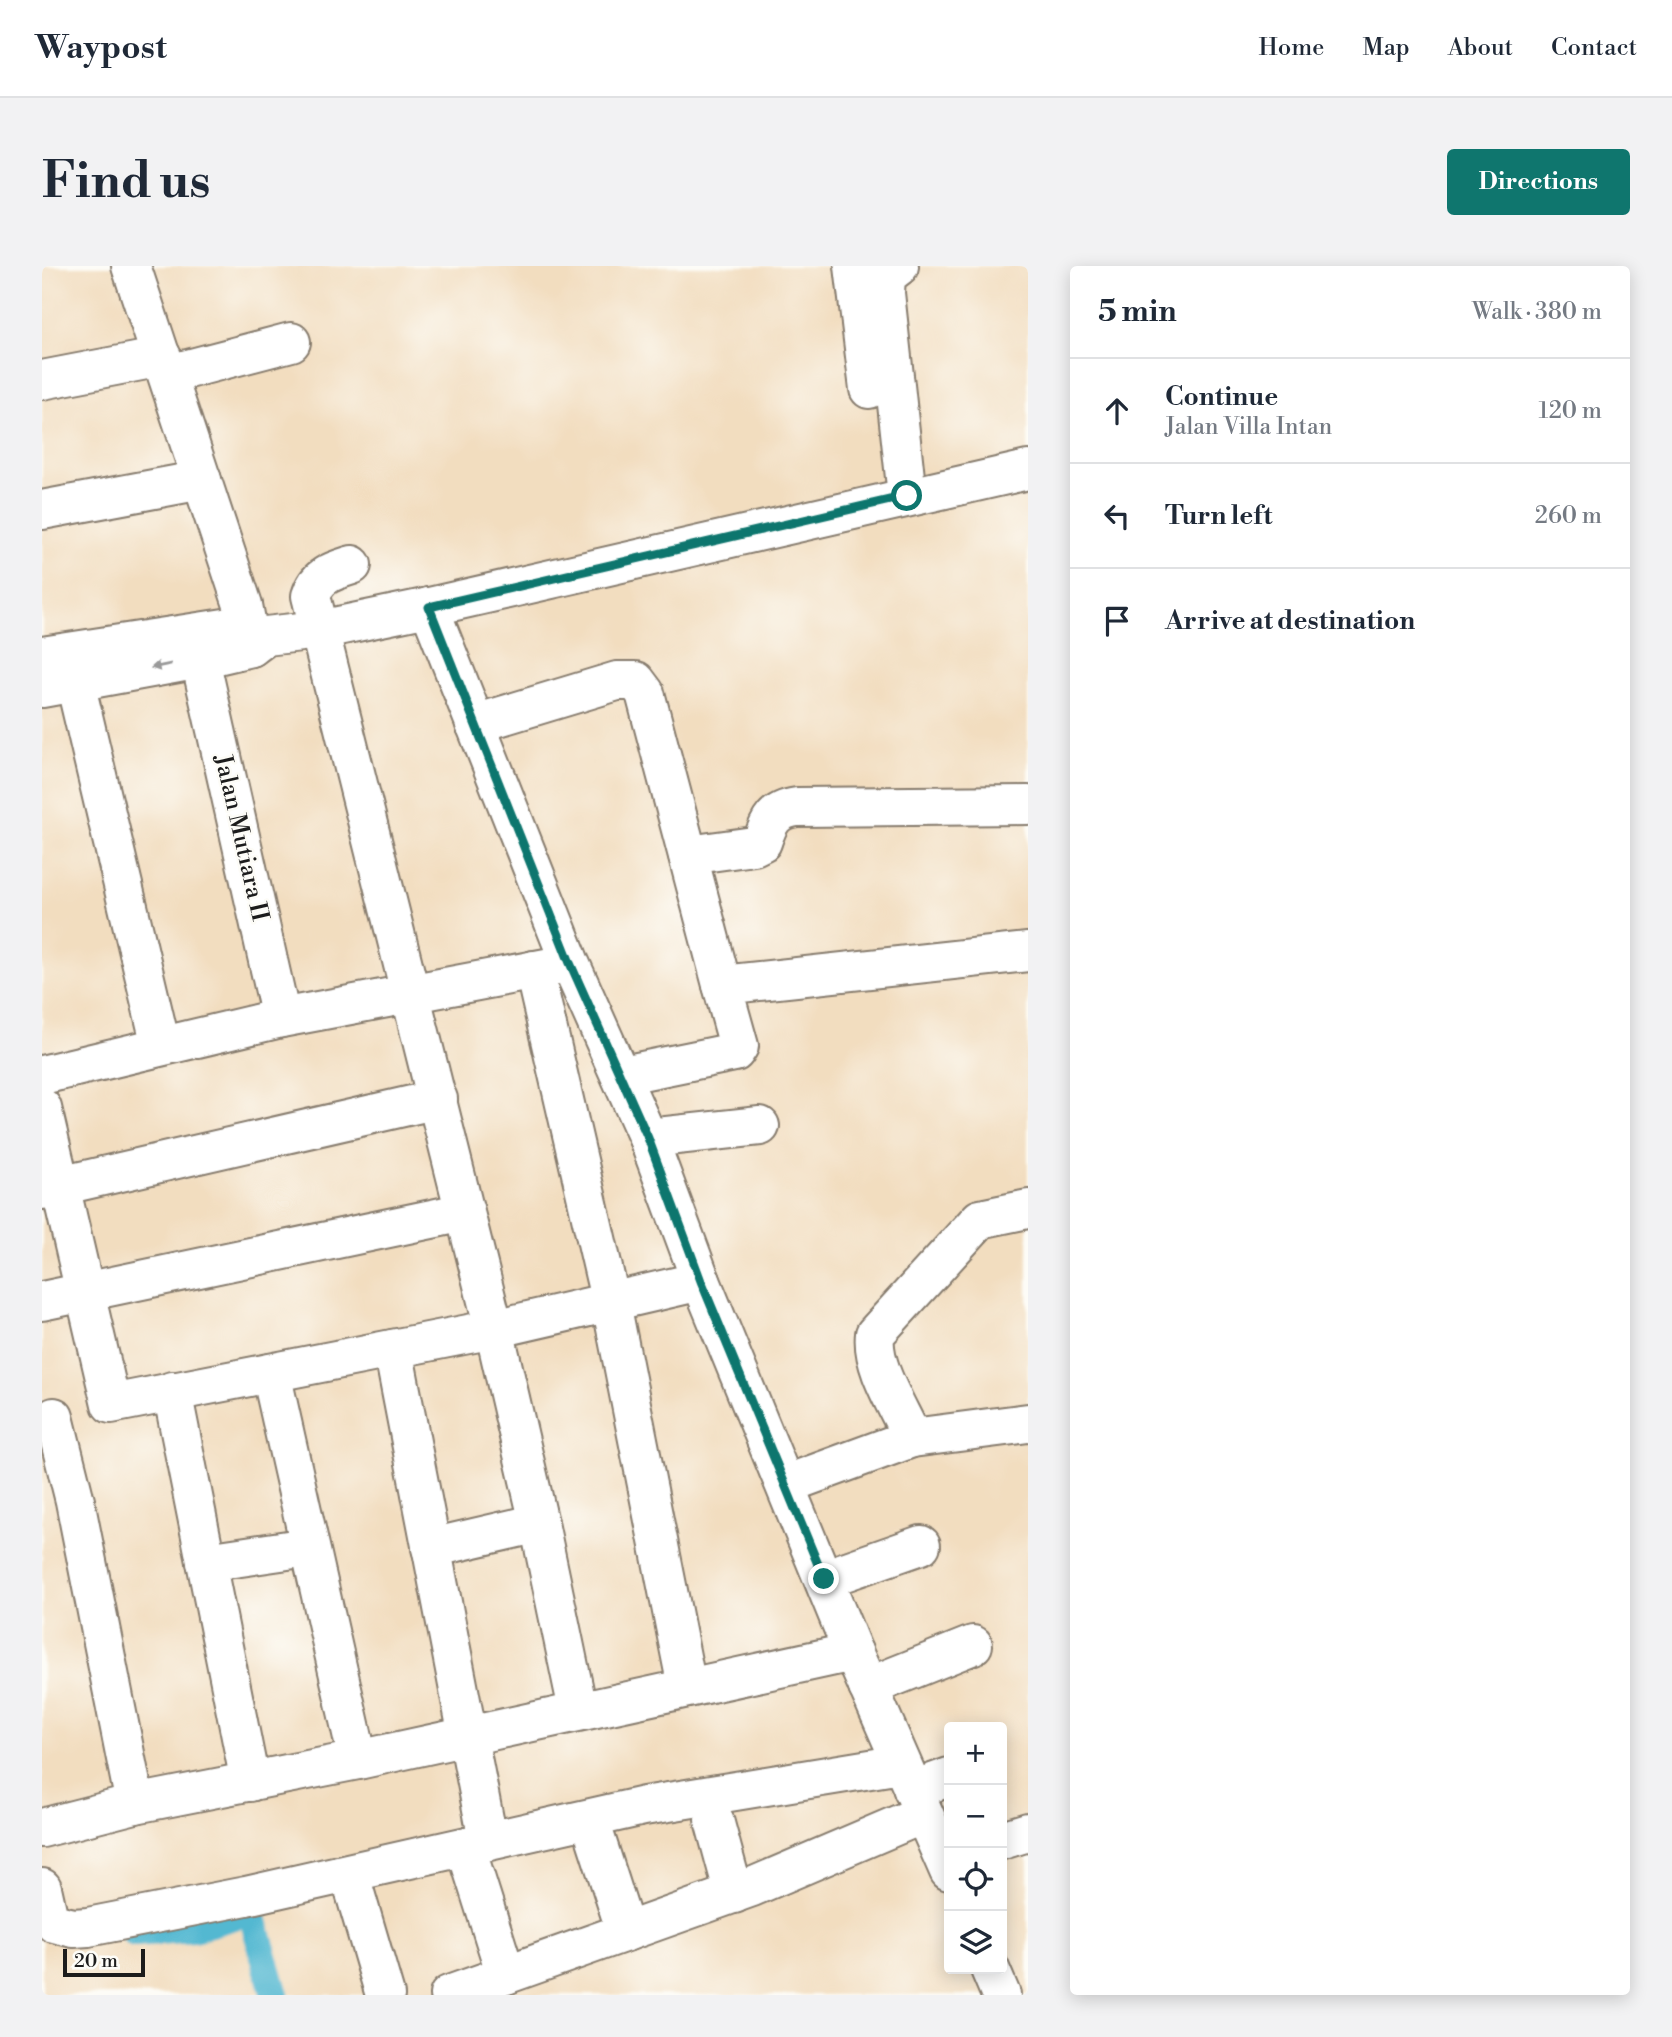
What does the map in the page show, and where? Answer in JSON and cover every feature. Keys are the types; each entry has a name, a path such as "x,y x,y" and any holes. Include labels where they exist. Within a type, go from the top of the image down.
{"street":[{"path":"131,266 255,636"},
{"path":"854,266 895,498"},
{"path":"895,498 885,293 886,276 900,266"},
{"path":"42,380 166,366 291,342"},
{"path":"42,656 319,630 429,607 895,498 1028,471"},
{"path":"42,510 202,480"},
{"path":"352,565 330,572 315,585 311,596 408,995 438,1099 494,1329 539,1522 578,1710"},
{"path":"429,607 570,963 648,1138 701,1281 853,1652 944,1855"},
{"path":"162,1046 117,869 59,685 200,659 255,636"},
{"name":"Jalan Mutiara II","path":"200,659 281,1018"},
{"path":"475,724 617,681 636,681 645,693 739,1046 735,1052 622,1075"},
{"path":"688,855 754,846 762,842 771,818 782,809 1028,805"},
{"path":"722,985 1028,952"},
{"path":"42,1076 281,1018 570,963"},
{"path":"534,971 611,1303 687,1688"},
{"path":"51,1188 438,1099"},
{"path":"42,1108 51,1188 85,1291 111,1404"},
{"path":"648,1138 760,1126"},
{"path":"912,1438 881,1368 874,1345 875,1334 980,1219 1028,1209"},
{"path":"42,1301 465,1212"},
{"path":"135,1804 75,1501 48,1419 172,1391 494,1329 701,1281"},
{"path":"393,1349 470,1735 479,1851 506,1975"},
{"path":"271,1373 358,1760"},
{"path":"172,1391 250,1782"},
{"path":"786,1484 912,1438 1028,1423"},
{"path":"431,1548 539,1522"},
{"path":"824,1579 921,1545"},
{"path":"206,1562 308,1547"},
{"path":"868,1688 973,1645"},
{"path":"42,1828 135,1804 358,1760 853,1652"},
{"path":"42,1888 48,1915 54,1923 73,1928 88,1927 479,1851 644,1807 871,1766 913,1789"},
{"path":"449,1995 734,1894 913,1789 944,1779"},
{"path":"714,1820 734,1894"},
{"path":"1007,1838 1028,1832"},
{"path":"596,1839 626,1932"},
{"path":"353,1886 385,1995"},
{"path":"992,1974 1001,1995"}],"waterway":[{"path":"135,1933 193,1928 251,1911 275,1995"}],"route":[{"path":"824,1579 701,1281 648,1138 570,963 429,607 907,496"}]}
